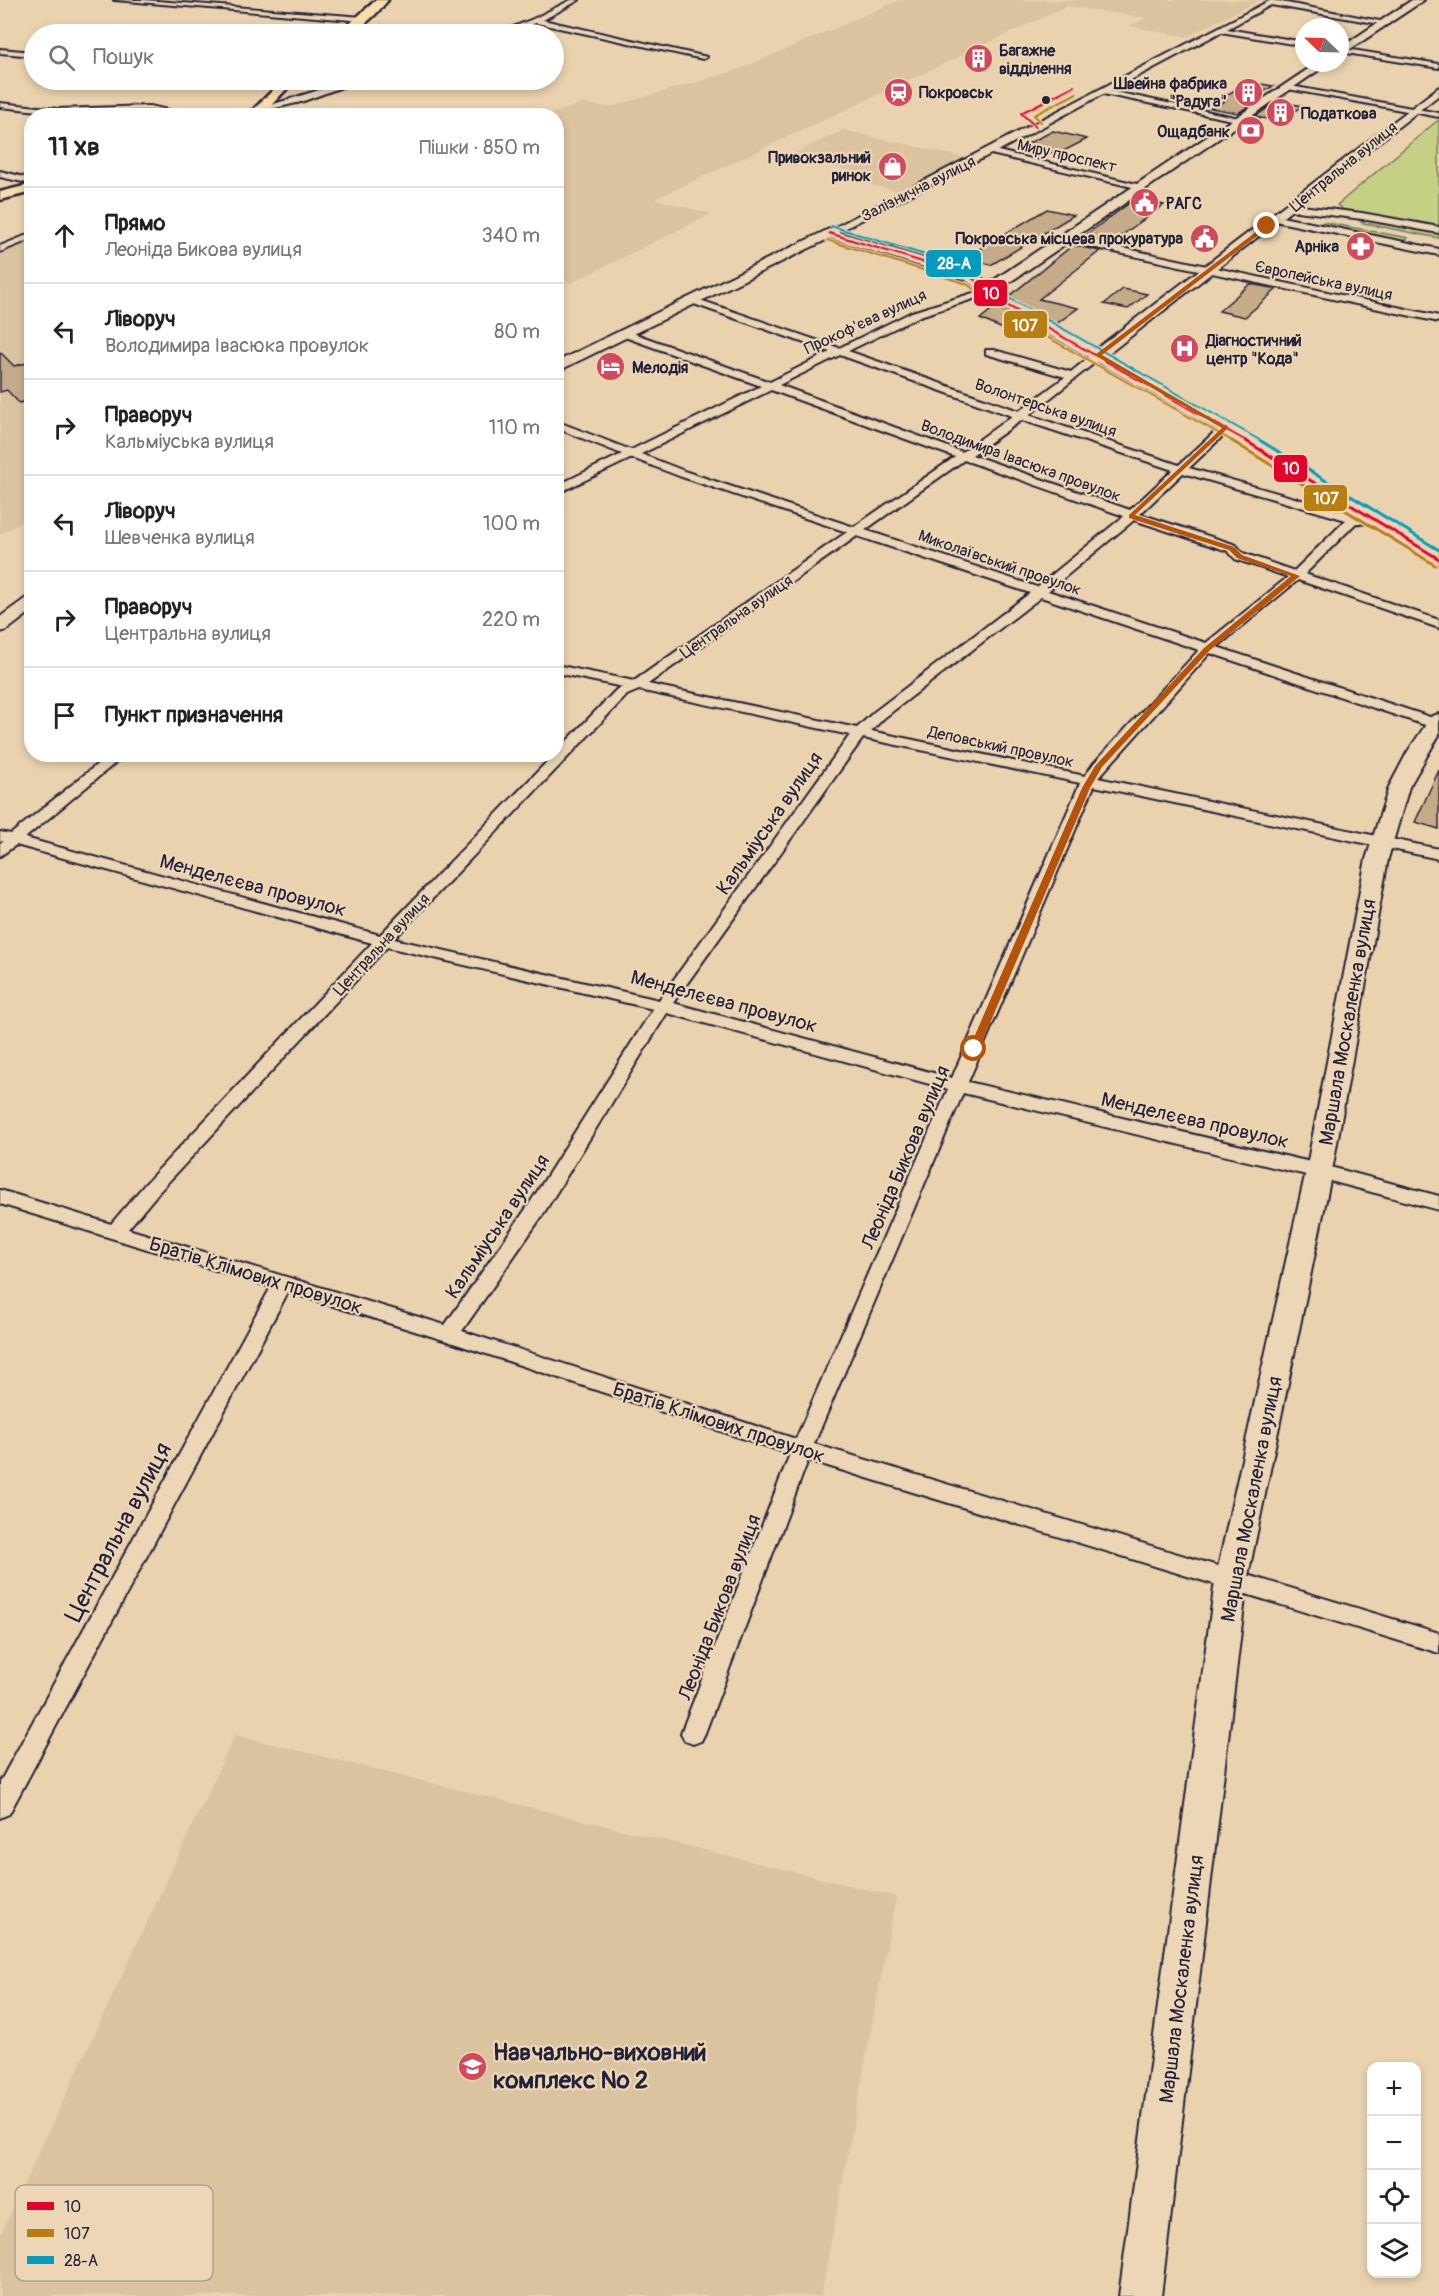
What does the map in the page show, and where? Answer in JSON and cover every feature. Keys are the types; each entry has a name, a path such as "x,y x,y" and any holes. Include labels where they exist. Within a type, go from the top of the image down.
{"main road":[{"path":"359,23 382,0"},
{"path":"261,108 279,90"},
{"path":"0,196 24,190"}],"street":[{"path":"117,0 362,24"},
{"path":"528,24 576,0"},
{"path":"1349,46 1419,0"},
{"path":"1273,2 1386,22"},
{"name":"Залізнична вулиця","path":"564,364 694,302 989,152 1273,2"},
{"path":"536,21 550,24"},
{"path":"564,27 703,57"},
{"path":"1221,30 1295,42"},
{"path":"0,51 24,53"},
{"path":"1349,52 1439,66"},
{"name":"Прокоф'єва вулиця","path":"564,487 916,314 986,292 1143,181 1310,72"},
{"path":"1288,87 1439,115"},
{"path":"271,108 328,90"},
{"name":"Центральна вулиця","path":"564,752 622,692 635,687 1019,416 1284,213 1342,164 1439,90"},
{"path":"1103,92 1239,120"},
{"path":"0,105 29,108"},
{"name":"Миру проспект","path":"1002,145 1131,175"},
{"name":"Миру проспект","path":"989,152 1143,181"},
{"path":"0,174 24,180"},
{"path":"1284,213 1362,216 1439,230"},
{"path":"1284,213 1439,243"},
{"path":"1284,213 1439,252"},
{"path":"829,233 970,277 986,292 1226,428 1439,559"},
{"name":"Європейська вулиця","path":"1062,238 1207,271 1439,319"},
{"path":"0,249 24,239"},
{"name":"Волонтерська вулиця","path":"694,302 841,351 1019,416 1179,470 1325,513 1392,529"},
{"name":"Володимира Івасюка провулок","path":"626,334 771,385 962,457 1131,516 1232,548 1239,556 1439,624"},
{"path":"990,352 1073,376"},
{"name":"Миколаївський провулок","path":"564,427 683,474 1207,649 1438,722"},
{"name":"Кальміуська вулиця","path":"449,1334 535,1211 663,1006 859,734 879,715 1038,593 1131,516 1226,428"},
{"name":"Леоніда Бикова вулиця","path":"693,1733 802,1449 1089,782 1099,766 1207,649 1296,576 1354,519"},
{"path":"0,626 24,608"},
{"name":"Деповський провулок","path":"564,671 1439,854"},
{"name":"Маршала Москаленка вулиця","path":"1140,2296 1231,1581 1319,1171 1381,842 1399,787 1418,751 1438,722"},
{"path":"0,851 7,838 108,762"},
{"name":"Центральна вулиця","path":"115,1232 152,1188 383,941 555,762"},
{"name":"Менделєєва провулок","path":"7,838 188,890 383,941 663,1006 960,1086 1319,1171 1439,1203"},
{"name":"Братів Клімових провулок","path":"0,1197 449,1334 802,1449 1439,1643"},
{"name":"Центральна вулиця","path":"0,1806 283,1283"}],"shaded area":[{"path":"900,0 1260,0 1186,37 1130,26 1145,18 1067,6 655,199 711,214 571,283 564,281 564,110 580,104 610,107 735,71"},
{"name":"Привокзальний ринок","path":"843,130 966,158 901,192 852,180 864,174 789,156"},
{"path":"24,241 24,522 0,534 0,252"},
{"name":"Навчально-виховний комплекс № 2","path":"235,1735 896,1897 821,2296 0,2296 0,2235 15,2203 15,2281 213,2281 213,2185 24,2185"}],"green space":[{"path":"1439,121 1439,238 1363,223 1337,205"},
{"path":"1323,222 1408,238 1402,243 1318,227"}],"building":[{"name":"Швейна фабрика \"Радуга\"","path":"1248,82 1273,86 1238,113 1211,108 1227,100 1225,96"},
{"name":"Податкова","path":"1277,101 1302,106 1280,121 1255,117"},
{"path":"1053,131 1087,139 1058,154 1021,147"},
{"path":"1135,199 1164,205 1111,243 1083,237"},
{"path":"1047,209 1074,215 991,265 964,258"},
{"path":"1073,245 1100,251 1039,299 1078,308 1056,324 1008,297"},
{"path":"1250,284 1277,289 1245,317 1219,311"},
{"path":"1123,289 1147,294 1128,309 1104,304"},
{"path":"995,307 1043,334 1034,337 1019,331 1012,333 980,319"},
{"path":"0,352 14,366 24,364 24,402 19,403 7,390 0,392"},
{"path":"1439,770 1439,829 1415,822"}],"transit line":[{"name":"10","path":"1036,127 1021,113 1074,86"},
{"name":"107","path":"1041,122 1034,115 1077,93"},
{"name":"28-А","path":"831,226 974,270 1007,297 1229,421 1439,550"},
{"name":"10","path":"829,233 971,277 1003,303 1225,428 1439,559"},
{"name":"107","path":"827,240 967,284 999,310 1221,434 1435,565"}],"place":[{"name":"Багажне відділення","path":"978,59"},
{"name":"Покровськ","path":"898,92"},
{"name":"Швейна фабрика \"Радуга\"","path":"1248,92"},
{"name":"Податкова","path":"1280,113"},
{"name":"Ощадбанк","path":"1251,131"},
{"name":"Привокзальний ринок","path":"892,166"},
{"name":"РАГС","path":"1145,203"},
{"name":"Покровська місцева прокуратура","path":"1204,238"},
{"name":"Арніка","path":"1360,246"},
{"name":"Діагностичний центр \"Кода\"","path":"1185,349"},
{"name":"Мелодія","path":"611,367"},
{"name":"Навчально-виховний комплекс № 2","path":"472,2066"}],"route":[{"path":"974,1049 1086,788 1099,766 1207,649 1296,576 1239,556 1232,548 1131,516 1226,428 1098,355 1267,226"}]}
